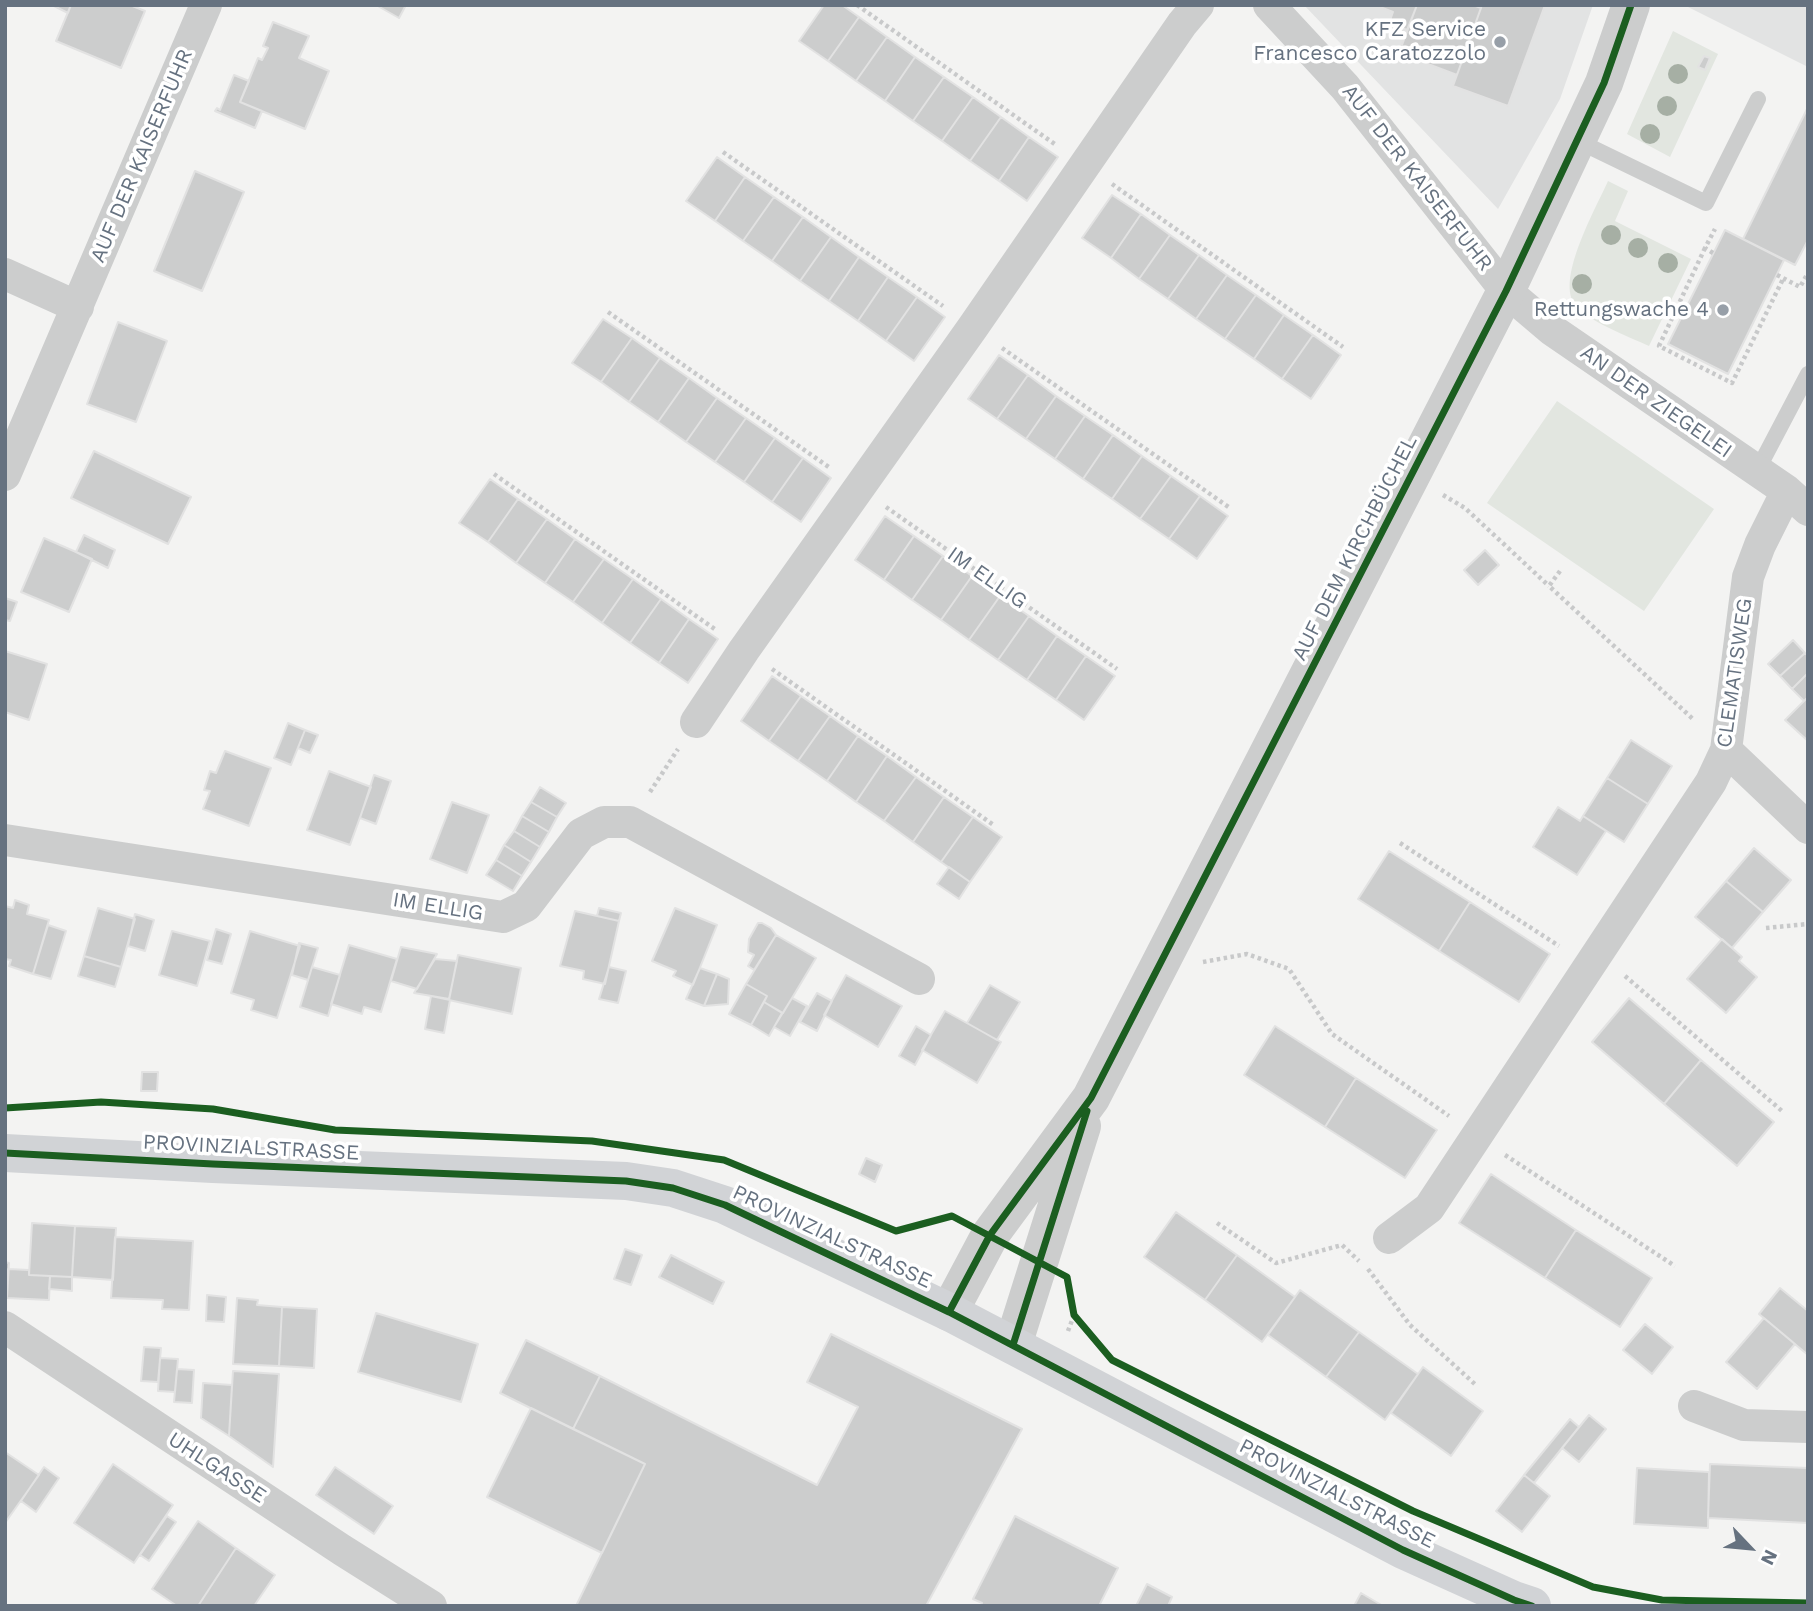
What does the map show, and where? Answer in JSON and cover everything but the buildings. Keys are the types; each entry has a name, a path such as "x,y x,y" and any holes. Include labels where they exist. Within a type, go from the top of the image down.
{"main road":[{"name":"PROVINZIALSTRASSE","path":"5,1153 626,1181 673,1188 725,1205 949,1312 1403,1550 1532,1606"}],"street":[{"name":"AUF DER KAISERFUHR","path":"5,475 206,5"},
{"path":"696,723 744,650 973,327 1182,24 1198,5"},
{"name":"AUF DER KAISERFUHR","path":"1269,5 1345,87 1506,291"},
{"name":"AUF DEM KIRCHBÜCHEL","path":"949,1312 990,1235 1091,1098 1506,291 1604,83 1631,5"},
{"path":"5,274 78,307"},
{"name":"AN DER ZIEGELEI","path":"1506,291 1552,330 1797,500"},
{"name":"CLEMATISWEG","path":"1389,1237 1429,1208 1711,782 1726,750 1748,577 1760,545 1797,500"},
{"path":"1726,750 1808,828"},
{"name":"IM ELLIG","path":"5,840 503,917 526,906 581,834 604,822 630,822"},
{"path":"630,822 919,979"},
{"name":"AUF DEM KIRCHBÜCHEL","path":"1013,1345 1091,1098"},
{"name":"UHLGASSE","path":"5,1327 431,1606"},
{"path":"1693,1406 1744,1424 1808,1427"}],"lane":[{"path":"1577,141 1706,203 1758,99"},
{"path":"1757,471 1808,374"}],"path":[{"path":"857,5 1343,347"},
{"path":"723,152 1230,508"},
{"path":"1705,248 1659,346 1732,383 1783,279"},
{"path":"1777,275 1800,287 1808,273"},
{"path":"494,474 995,826"},
{"path":"1412,477 1465,508 1726,750"},
{"path":"1549,586 1560,571"},
{"path":"630,822 696,723"},
{"path":"1400,843 1594,959 1782,1111"},
{"path":"1766,928 1808,925"},
{"path":"1158,969 1247,954 1289,968 1332,1034 1478,1136 1675,1266"},
{"path":"1217,1223 1276,1263 1342,1245 1368,1268 1410,1325 1477,1386"}],"shaded area":[{"path":"1304,5 1593,5 1560,99 1498,209"},
{"path":"1684,5 1808,5 1808,67"},
{"path":"1673,31 1718,54 1670,157 1627,134"},
{"path":"1608,181 1628,191 1615,221 1691,259 1649,346 1587,316 1574,303 1570,291 1570,277 1580,242"},
{"path":"1557,401 1714,509 1644,611 1487,503"}],"cycle path":[{"path":"949,1312 990,1235 1091,1098 1506,291 1604,83 1631,5"},
{"path":"5,1108 101,1102 213,1109 335,1130 592,1141 724,1160 896,1231 952,1216 1067,1277 1074,1315 1112,1360 1413,1511 1593,1587 1662,1600 1808,1603"},
{"path":"1013,1345 1087,1111"},
{"path":"5,1153 626,1181 673,1188 725,1205 949,1312 1403,1550 1532,1606"}],"place":[{"name":"KFZ Service Francesco Caratozzolo","path":"1500,42"},
{"name":"Rettungswache 4","path":"1723,310"}]}
